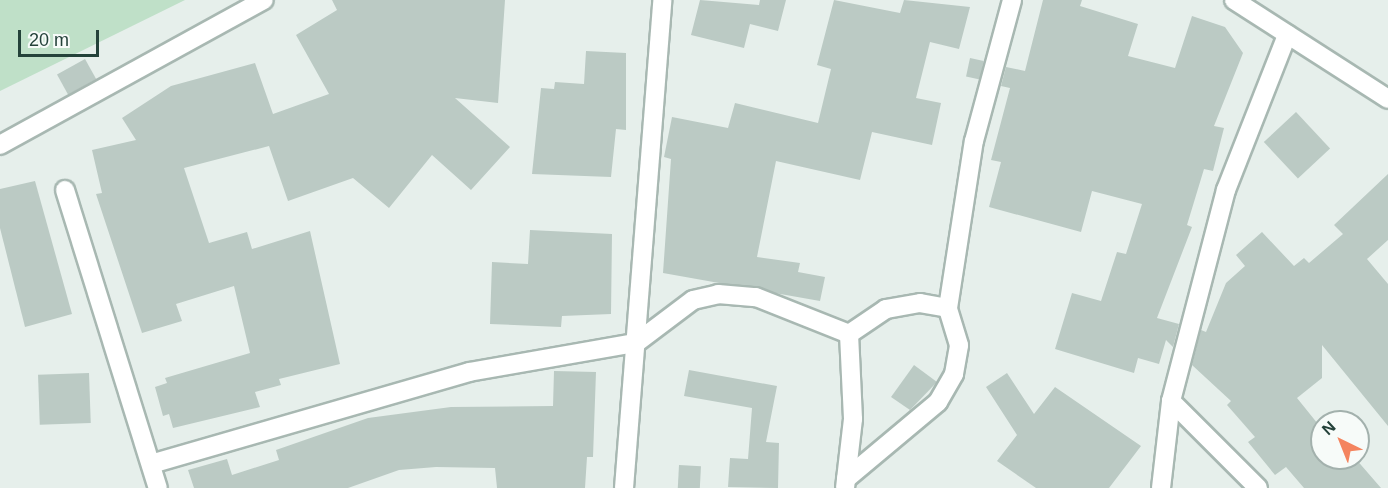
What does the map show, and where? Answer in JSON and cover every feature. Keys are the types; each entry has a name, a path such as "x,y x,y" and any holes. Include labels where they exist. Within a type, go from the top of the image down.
{"street":[{"path":"0,145 264,0"},
{"path":"624,488 662,0"},
{"path":"845,484 908,432 947,388 959,345 948,308 974,141 1012,0"},
{"path":"1234,0 1388,99"},
{"path":"1161,488 1171,401 1226,190 1287,35"},
{"path":"64,189 158,488"},
{"path":"151,464 469,372 636,343 693,300 718,294 756,297 849,334"},
{"path":"849,334 898,306 948,308"},
{"path":"845,484 853,419 849,334"},
{"path":"1171,401 1258,488"}],"green space":[{"path":"0,0 185,0 0,91"}],"building":[{"path":"332,0 505,0 498,103 455,98 510,147 471,190 432,155 389,208 353,178 288,201 269,146 184,168 209,243 247,232 252,249 310,231 340,364 279,379 281,385 255,392 260,407 173,428 169,414 163,416 155,387 167,383 165,378 250,353 234,286 176,304 182,321 142,333 96,194 102,193 92,150 136,140 122,118 171,86 255,63 273,114 329,94 296,35 337,10"},
{"path":"700,0 759,5 760,0 786,0 778,31 750,24 744,48 691,35"},
{"path":"834,0 900,13 904,0 970,7 959,49 930,42 916,98 941,103 932,145 872,132 860,180 776,161 757,257 800,263 798,272 825,277 820,301 663,273 671,159 664,157 672,117 728,128 735,103 818,123 831,69 817,65"},
{"path":"1043,0 1082,0 1080,6 1138,24 1128,56 1175,68 1192,16 1225,27 1243,53 1214,126 1224,128 1213,171 1204,169 1187,225 1192,227 1157,318 1179,324 1173,347 1166,340 1159,364 1138,358 1134,373 1055,349 1072,293 1101,301 1117,252 1126,254 1142,204 1092,191 1081,232 989,207 1001,162 991,160 1010,88 1001,86 1006,67 1025,71"},
{"path":"586,51 626,53 626,130 616,129 611,177 532,174 541,88 554,89 555,82 584,84"},
{"path":"970,58 984,61 980,79 966,77"},
{"path":"85,59 96,79 68,95 57,75"},
{"path":"1296,112 1330,149 1298,179 1264,142"},
{"path":"1388,174 1388,240 1367,259 1388,284 1388,426 1322,345 1322,378 1297,398 1310,414 1310,470 1365,470 1381,488 1304,488 1286,467 1275,475 1248,442 1255,437 1227,405 1231,401 1192,365 1201,330 1206,332 1226,283 1245,266 1236,255 1262,232 1294,266 1304,258 1309,263 1343,234 1334,225"},
{"path":"35,181 72,314 25,327 0,228 0,189"},
{"path":"530,230 612,234 611,314 562,316 561,327 490,324 492,262 528,264"},
{"path":"914,365 937,382 910,410 891,397"},
{"path":"689,370 777,386 766,442 779,443 778,488 728,487 730,458 748,459 752,408 684,396"},
{"path":"554,371 596,372 593,457 587,457 585,488 497,488 495,468 436,467 399,470 348,488 194,488 188,470 227,459 232,475 279,460 276,450 368,418 451,407 553,406"},
{"path":"89,373 91,423 40,425 38,375"},
{"path":"1007,373 1034,414 1055,387 1141,446 1109,488 1036,488 997,461 1017,435 986,387"},
{"path":"679,465 701,466 700,488 678,488"}]}
